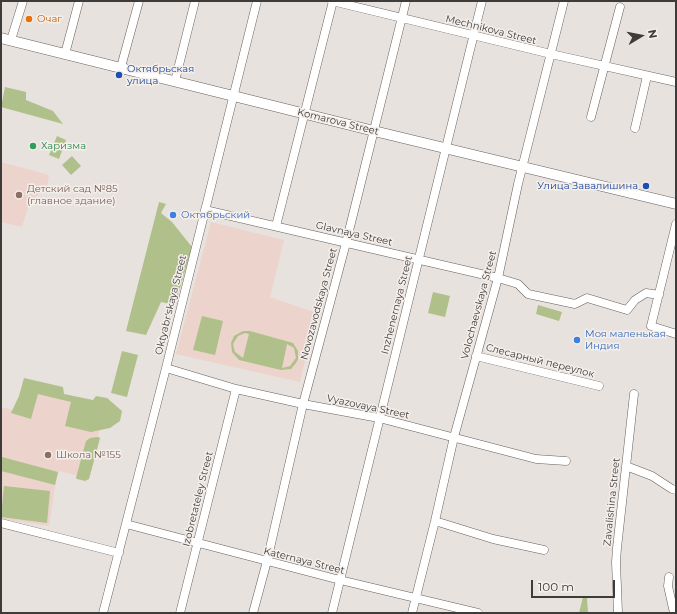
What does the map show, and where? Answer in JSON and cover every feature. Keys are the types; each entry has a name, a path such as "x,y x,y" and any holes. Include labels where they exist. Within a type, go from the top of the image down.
{"main road":[{"name":"Komarova Street","path":"1,38 374,131 676,204"}],"street":[{"path":"11,40 23,1"},
{"path":"65,54 79,1"},
{"path":"121,68 139,1"},
{"path":"175,81 195,1"},
{"name":"Oktyabr'skaya Street","path":"103,613 166,368 257,1"},
{"path":"276,226 333,1"},
{"name":"Mechnikova Street","path":"333,1 473,36 676,82"},
{"name":"Novozavodskaya Street","path":"253,613 303,404 346,243 406,1"},
{"name":"Inzhenernaya Street","path":"332,613 482,1"},
{"name":"Volochaevskaya Street","path":"412,613 454,437 498,278 522,167 564,1"},
{"path":"591,118 620,7"},
{"path":"635,128 647,76"},
{"name":"Glavnaya Street","path":"205,210 498,278 518,284 528,294 575,304 587,298 627,310 635,300 646,293 659,295"},
{"path":"676,224 651,326 676,334"},
{"name":"Слесарный переулок","path":"476,356 599,386"},
{"name":"Vyazovaya Street","path":"166,368 236,389 303,404 379,418 536,459 566,461"},
{"name":"Izobretateley Street","path":"180,613 236,389"},
{"name":"Zavalishina Street","path":"618,613 616,562 634,394"},
{"path":"626,466 652,476 676,490"},
{"path":"435,521 493,539 544,550"},
{"path":"1,523 119,553"},
{"name":"Katernaya Street","path":"126,524 340,580 478,613"},
{"path":"669,577 668,586 674,613"}],"shaded area":[{"name":"Детский сад №85 (главное здание)","path":"1,162 49,175 47,186 29,204 22,227 1,222"},
{"path":"211,222 284,240 270,297 316,313 300,382 176,354"},
{"name":"Школа №155","path":"32,389 104,405 98,437 100,438 89,479 59,471 49,526 1,519 1,407 25,413"}],"green space":[{"path":"5,87 26,92 26,100 53,111 63,124 1,107"},
{"path":"57,136 66,140 59,159 49,155"},
{"path":"72,156 81,166 71,175 62,165"},
{"path":"159,202 166,204 161,213 172,222 192,247 175,305 161,302 146,335 126,331"},
{"path":"433,292 450,296 445,317 428,313"},
{"path":"538,305 562,312 559,321 536,314"},
{"path":"202,316 223,321 215,355 193,350"},
{"path":"243,331 250,331 293,343 298,351 298,359 291,369 281,370 239,360 232,352 231,343 234,336","holes":["245,333 249,334 243,358 235,352 233,344 238,336","287,344 294,348 296,358 290,366 282,368"]},
{"path":"122,351 138,355 127,397 111,393"},
{"path":"24,378 63,387 64,394 93,400 96,396 107,398 122,411 120,421 110,428 91,432 65,426 71,402 38,394 31,419 11,413 19,396"},
{"path":"90,438 100,438 89,479 85,481 77,479 76,478 86,441"},
{"path":"2,457 58,472 55,485 1,471"},
{"path":"4,486 50,491 47,523 1,517"},
{"path":"583,597 587,598 588,613 579,613"}],"place":[{"name":"Очаг","path":"29,19"},
{"name":"Октябрьская улица","path":"119,75"},
{"name":"Харизма","path":"33,146"},
{"name":"Улица Завалишина","path":"646,186"},
{"name":"Детский сад №85 (главное здание)","path":"19,195"},
{"name":"Октябрьский","path":"173,215"},
{"name":"Моя маленькая Индия","path":"577,340"},
{"name":"Школа №155","path":"48,455"}]}
